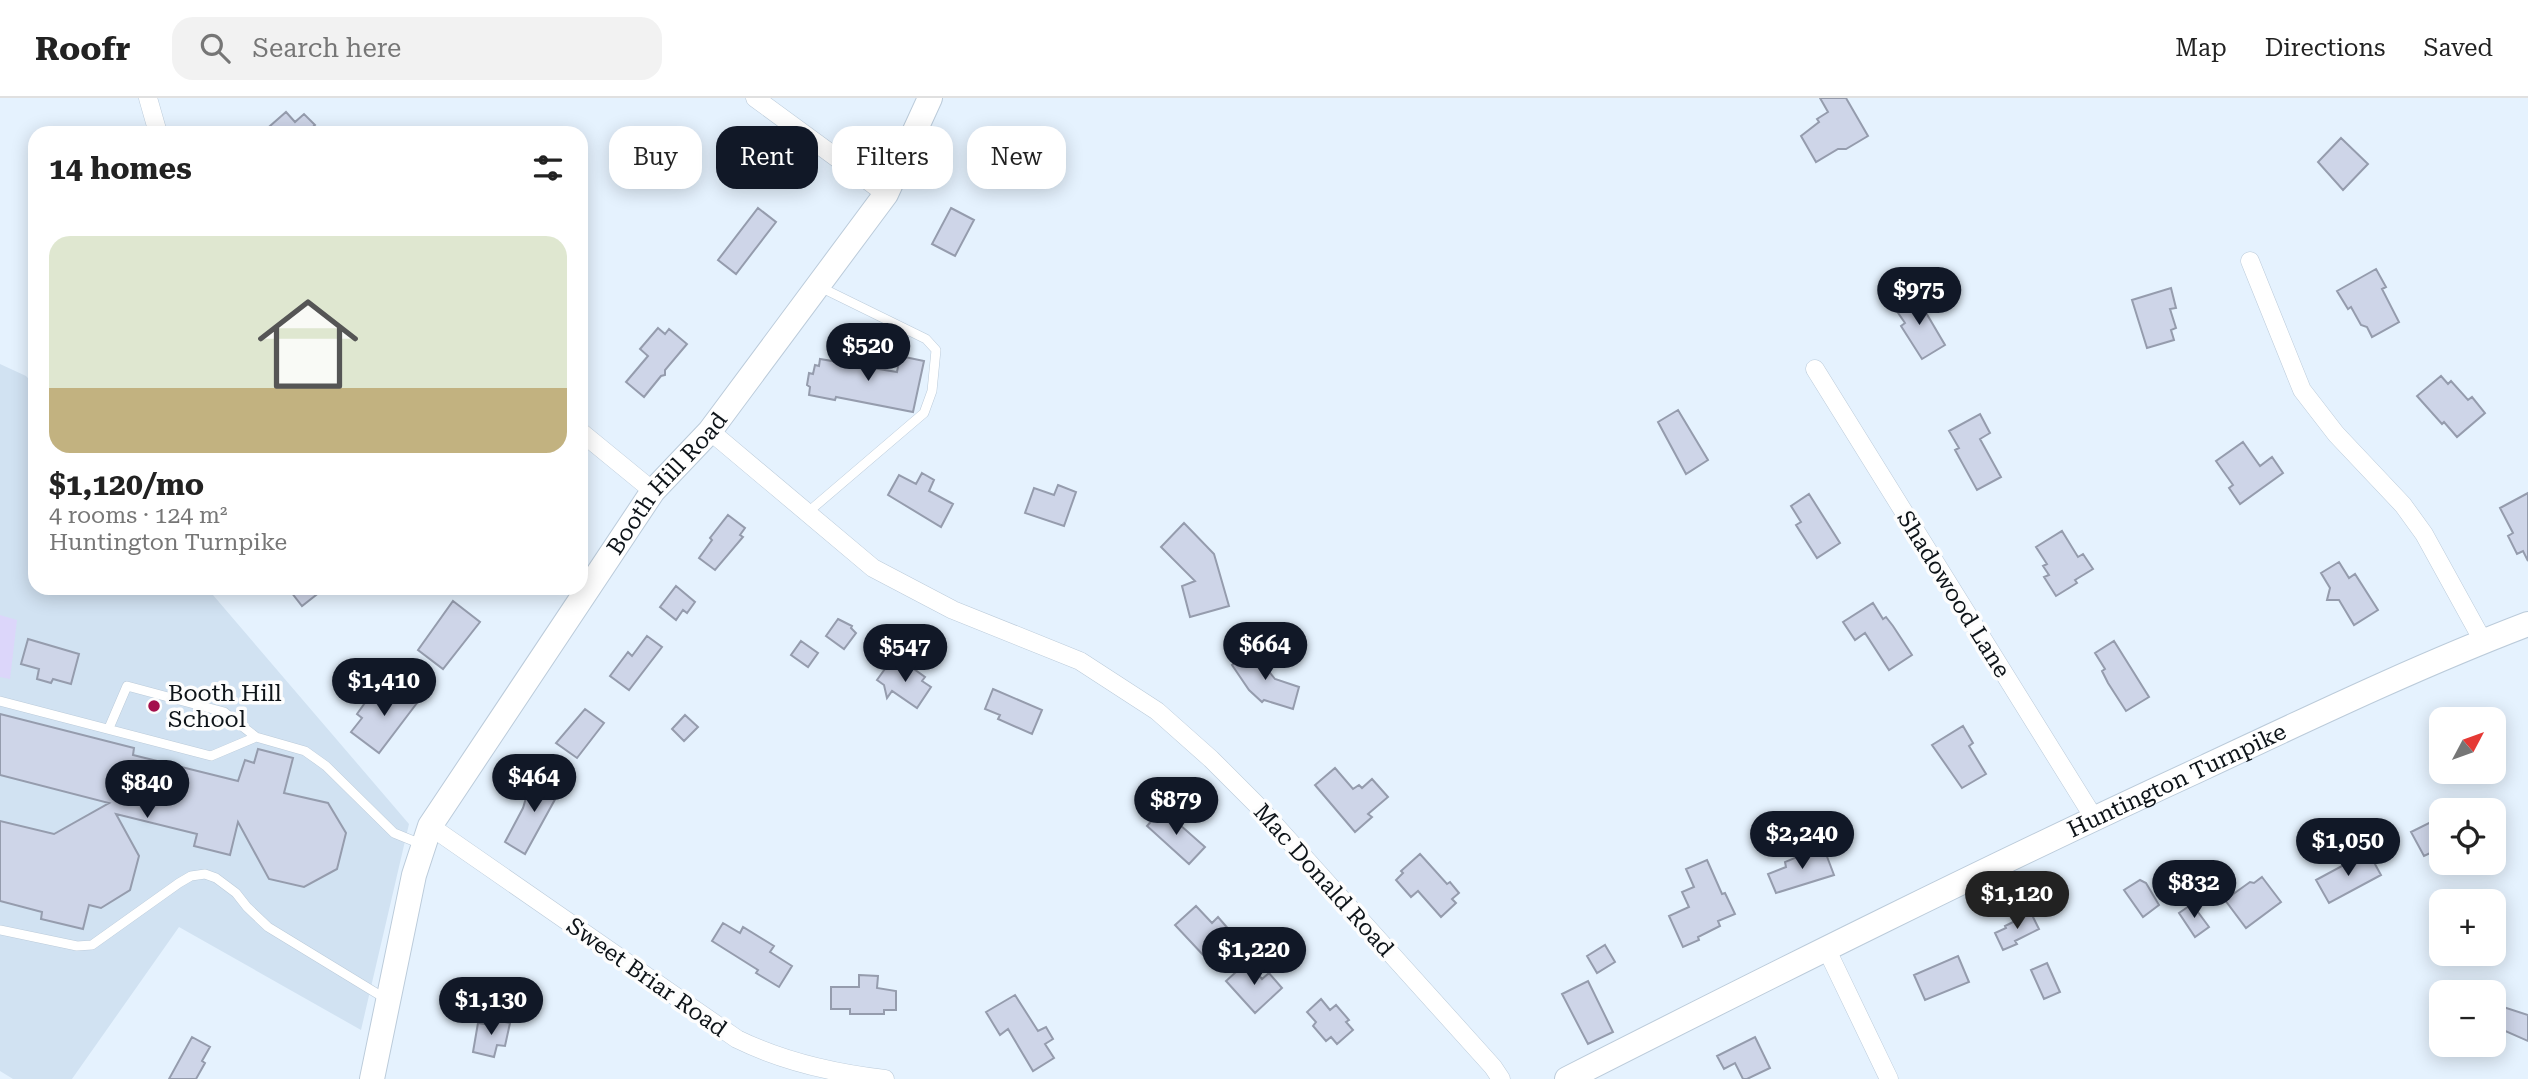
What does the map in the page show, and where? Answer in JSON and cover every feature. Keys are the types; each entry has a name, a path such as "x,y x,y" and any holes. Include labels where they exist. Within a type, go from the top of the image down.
{"street":[{"path":"148,98 156,126"},
{"path":"755,98 886,194"},
{"name":"Booth Hill Road","path":"588,590 653,491 710,431 886,194 930,98"},
{"path":"2250,261 2302,390 2336,434 2403,505 2417,524 2483,641"},
{"name":"Shadowood Lane","path":"1815,369 2094,818"},
{"name":"Mac Donald Road","path":"710,431 873,568 953,610 1080,661 1157,711 1256,804 1501,1079"},
{"path":"588,438 653,491"},
{"name":"Booth Hill Road","path":"372,1079 414,875 426,835 584,595"},
{"name":"Huntington Turnpike","path":"1567,1079 1826,948 2094,818 2483,641 2528,624"},
{"name":"Sweet Briar Road","path":"426,835 737,1039 767,1054 839,1074 885,1079"},
{"path":"1826,948 1889,1079"}],"lane":[{"path":"807,513 923,413 932,390 936,350 926,339 818,286"},
{"path":"109,728 127,686 225,712 256,737 305,751 326,766 394,833 426,835"},
{"path":"0,701 211,755 256,737"},
{"path":"0,930 77,946 92,945 179,883 191,876 205,874 226,884 268,926 388,1000"}],"shaded area":[{"name":"Booth Hill School","path":"0,364 28,378 28,595 213,595 409,824 361,1030 179,927 72,1079 13,1079 0,1071"},
{"path":"0,615 17,620 10,679 0,677"}],"building":[{"path":"1820,98 1846,98 1868,136 1816,162 1801,136 1828,112"},
{"path":"286,112 295,122 304,114 315,125 314,126 270,126"},
{"path":"2341,138 2368,164 2343,190 2318,162"},
{"path":"758,208 776,222 736,274 718,260"},
{"path":"951,208 974,220 955,256 932,244"},
{"path":"2376,269 2386,287 2382,289 2399,322 2372,337 2367,327 2361,325 2351,307 2348,309 2337,291"},
{"path":"2171,288 2176,308 2170,309 2176,328 2171,330 2174,340 2147,348 2132,300"},
{"path":"1915,294 1945,345 1922,359 1901,326 1905,323 1894,307"},
{"path":"658,328 665,334 669,329 687,344 665,370 665,375 661,376 644,397 626,382 648,356 640,349"},
{"path":"900,356 924,361 913,412 836,397 835,400 809,395 809,373 813,374 820,359 897,372"},
{"path":"2441,376 2448,384 2451,381 2468,400 2472,397 2485,413 2457,437 2417,396"},
{"path":"1678,410 1708,460 1686,474 1658,422"},
{"path":"1980,414 1990,433 1980,439 2001,477 1977,490 1955,450 1959,448 1949,431"},
{"path":"2243,442 2260,466 2272,457 2283,473 2240,504 2229,488 2233,485 2216,461"},
{"path":"922,473 934,480 929,491 953,504 941,527 888,495 899,475 916,484"},
{"path":"1058,485 1076,492 1064,526 1025,513 1034,488 1054,495"},
{"path":"2528,493 2528,561 2523,551 2517,554 2508,536 2513,533 2500,508"},
{"path":"1809,494 1840,543 1817,558 1796,525 1801,522 1791,506"},
{"path":"728,515 745,528 740,535 743,537 715,570 699,558"},
{"path":"1184,523 1214,554 1229,606 1190,617 1182,586 1195,581 1161,547"},
{"path":"2062,531 2078,557 2083,554 2093,569 2056,596 2044,577 2049,575 2043,566 2047,564 2036,547"},
{"path":"2339,562 2349,578 2355,574 2378,610 2354,625 2339,600 2327,600 2330,588 2321,573"},
{"path":"676,586 695,602 687,613 683,610 676,620 660,607"},
{"path":"293,595 316,595 302,606"},
{"path":"453,601 480,622 443,669 418,650"},
{"path":"1873,603 1883,619 1886,617 1893,626 1912,655 1889,670 1865,633 1855,640 1843,622"},
{"path":"838,619 852,626 856,633 844,649 826,636"},
{"path":"647,636 662,647 629,690 610,676 628,652 632,656"},
{"path":"28,639 79,654 71,684 53,679 51,683 37,679 39,669 21,664"},
{"path":"801,641 818,653 808,667 791,655"},
{"path":"2114,641 2149,697 2126,711 2108,683 2102,671 2105,669 2095,653"},
{"path":"1251,649 1275,679 1299,687 1293,709 1264,700 1262,702 1249,690 1232,665"},
{"path":"890,662 900,669 903,664 911,667 925,677 922,681 931,687 917,708 892,691 887,698 884,685 877,680"},
{"path":"402,685 420,699 379,753 351,732 362,718 357,714 372,693 387,704"},
{"path":"993,689 1042,710 1032,734 998,719 1000,715 985,709"},
{"path":"585,709 604,723 577,758 556,743"},
{"path":"0,714 134,748 133,755 238,781 245,760 254,763 258,749 293,758 284,793 328,803 346,833 337,869 304,887 269,879 238,822 230,855 194,846 197,834 116,814 139,856 130,890 101,908 89,905 83,929 41,919 42,912 0,901 0,821 54,834 109,803 0,775"},
{"path":"685,715 698,727 684,741 672,729"},
{"path":"1963,726 1973,743 1969,746 1986,774 1962,788 1932,745"},
{"path":"1335,768 1353,789 1359,785 1362,788 1372,779 1388,797 1368,814 1372,817 1355,832 1315,785"},
{"path":"548,773 564,783 525,854 505,842 526,798 532,801"},
{"path":"1162,809 1205,847 1189,864 1147,826"},
{"path":"2429,823 2429,854 2424,856 2411,832"},
{"path":"1823,846 1834,875 1776,893 1768,874 1786,867 1785,862"},
{"path":"1420,854 1447,884 1450,882 1459,893 1452,899 1456,903 1441,917 1418,891 1411,897 1396,880 1403,873 1401,871"},
{"path":"2370,855 2381,875 2329,903 2316,880 2351,861 2353,865"},
{"path":"1707,860 1722,894 1725,893 1735,914 1718,921 1720,926 1683,947 1669,916 1689,907 1682,892 1694,887 1686,869"},
{"path":"2262,877 2281,902 2246,928 2225,900"},
{"path":"2140,880 2146,883 2159,905 2143,917 2124,890"},
{"path":"2192,904 2209,927 2195,937 2179,913"},
{"path":"1196,906 1212,923 1218,917 1231,932 1205,957 1175,925"},
{"path":"2031,913 2039,929 2003,950 1995,933"},
{"path":"723,923 740,933 743,927 774,946 770,952 792,966 779,987 756,973 758,970 712,941"},
{"path":"1605,945 1615,962 1597,973 1587,956"},
{"path":"1958,956 1969,982 1925,1000 1914,975"},
{"path":"1247,962 1262,979 1269,973 1282,988 1255,1013 1226,981"},
{"path":"2047,963 2060,992 2044,999 2031,970"},
{"path":"859,975 878,976 877,988 896,991 896,1010 884,1010 884,1014 850,1014 850,1009 831,1009 831,987 859,987"},
{"path":"1588,981 1613,1032 1588,1044 1562,994"},
{"path":"1015,995 1038,1031 1046,1027 1053,1039 1045,1044 1054,1058 1033,1071 1008,1029 1000,1035 986,1012"},
{"path":"1321,999 1330,1010 1336,1005 1349,1020 1346,1022 1353,1030 1337,1044 1331,1037 1326,1041 1313,1026 1316,1022 1307,1012"},
{"path":"2506,1008 2528,1015 2528,1041 2506,1031"},
{"path":"486,1018 510,1023 505,1046 497,1045 494,1057 473,1052 478,1023 485,1024"},
{"path":"192,1037 210,1047 202,1061 205,1063 196,1079 169,1079"},
{"path":"1755,1037 1770,1068 1747,1079 1743,1079 1735,1063 1724,1069 1717,1056"}],"place":[{"name":"Booth Hill School","path":"154,706"}]}
